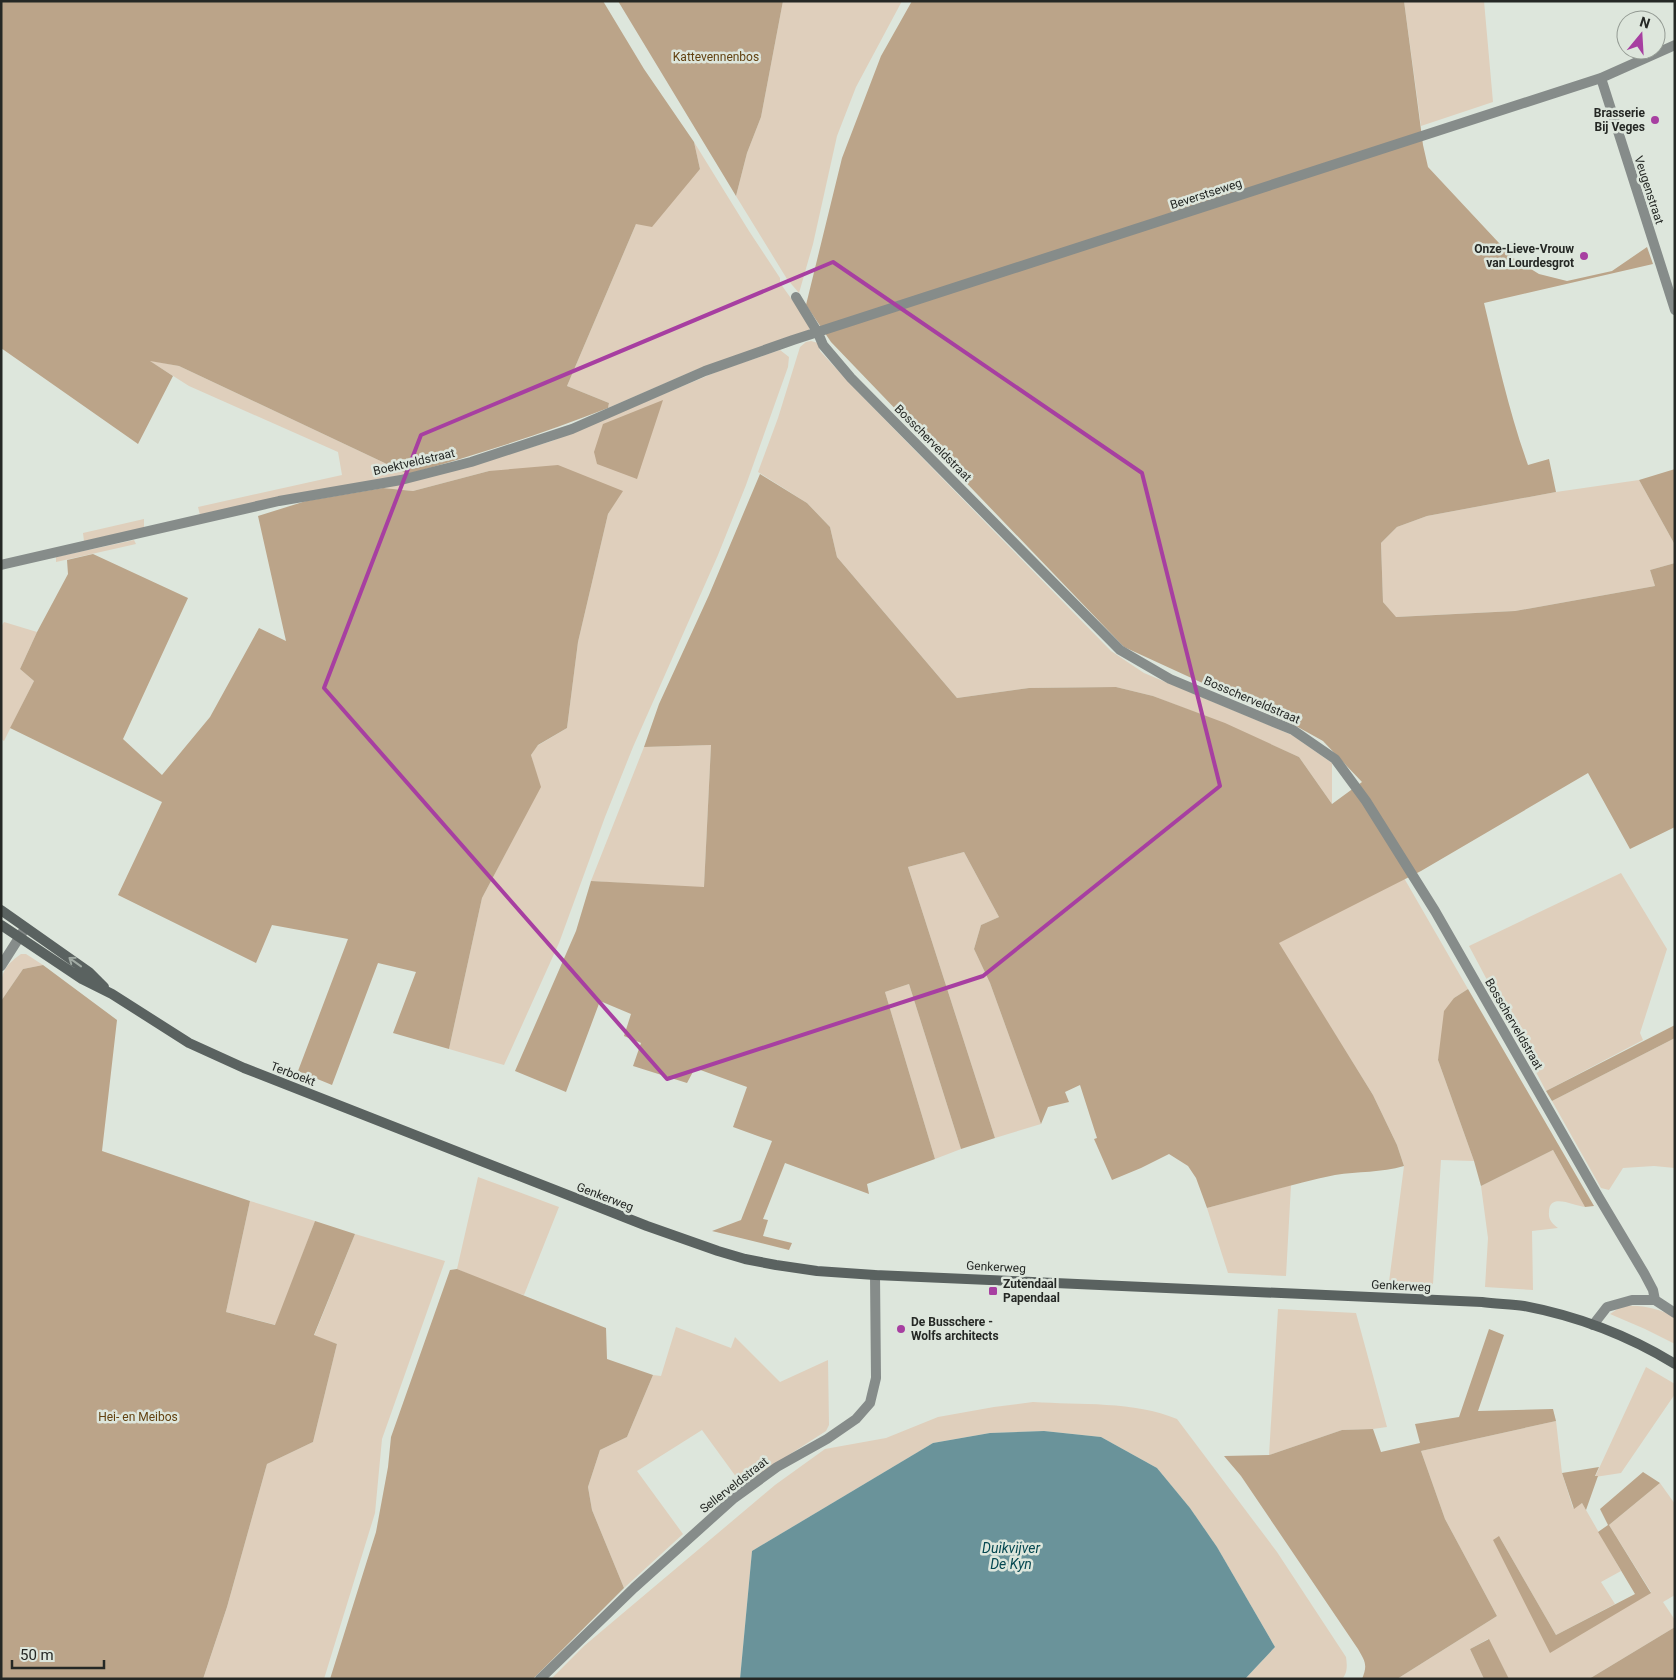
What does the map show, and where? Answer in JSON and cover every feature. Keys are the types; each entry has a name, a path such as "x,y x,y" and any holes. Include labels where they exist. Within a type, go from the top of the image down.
{"main road":[{"name":"Terboekt","path":"1,910 89,972 112,994"},
{"name":"Terboekt","path":"1,925 82,979 112,994 147,1018 212,1054 474,1159"},
{"name":"Genkerweg","path":"474,1159 647,1226 745,1259 817,1271 875,1275 1482,1302 1524,1306 1593,1325 1634,1341 1675,1364"}],"street":[{"name":"Beverstseweg","path":"818,333 1601,78 1675,45"},
{"name":"Veugenstraat","path":"1601,78 1675,310"},
{"name":"Bosscherveldstraat","path":"796,297 818,333 823,345 851,378 1120,650 1170,679 1293,730 1335,759 1366,801 1435,911 1644,1273 1653,1290 1655,1300"},
{"name":"Boektveldstraat","path":"1,565 279,501 401,480 471,462 572,429 704,371 818,333"},
{"path":"1,966 26,927"},
{"name":"Sellerveldstraat","path":"540,1679 634,1588 733,1499 777,1467 827,1439 856,1419 870,1403 876,1378 875,1275"},
{"path":"1593,1325 1607,1307 1632,1300 1655,1300 1675,1313"}],"highlighted area":[{"path":"833,262 1142,473 1220,786 983,976 667,1079 324,688 421,435"}],"shaded area":[{"path":"783,1 902,1 856,87 837,136 813,244 799,293 787,279 736,196 747,153 761,117"},
{"path":"1404,1 1484,1 1493,102 1421,126"},
{"path":"694,142 780,278 780,283 811,326 808,332 698,369 608,408 609,403 567,386 636,224 700,169"},
{"path":"806,342 818,343 820,351 856,390 1111,651 1144,673 1292,735 1332,763 1332,804 1299,757 1225,724 1153,696 1116,687 1029,688 957,698 837,557 830,527 807,503 758,472 778,418 800,347"},
{"path":"780,350 789,357 788,367 746,485 718,555 633,747 559,943 504,1065 449,1049 482,898 540,787 531,755 537,746 567,728 578,642 608,514 622,491 489,471 413,491 383,488 487,461 552,441 721,370"},
{"path":"148,360 179,366 408,474 200,515 198,507 342,475 338,452 189,386"},
{"path":"1639,480 1675,545 1675,563 1650,570 1655,586 1515,611 1395,617 1383,602 1381,543 1397,527 1427,516 1556,492"},
{"path":"144,519 144,528 84,541 83,533"},
{"path":"134,540 136,544 56,562 56,557"},
{"path":"4,622 37,632 20,669 34,681 4,741 1,739 1,627"},
{"path":"711,745 704,888 591,881 644,747"},
{"path":"964,852 999,917 981,925 974,949 990,983 1041,1124 995,1138 908,867"},
{"path":"1621,873 1667,949 1640,1033 1643,1040 1546,1091 1469,946"},
{"path":"1404,878 1468,989 1454,998 1438,1060 1474,1161 1441,1160 1433,1284 1389,1282 1404,1166 1397,1145 1373,1095 1278,943"},
{"path":"21,954 26,954 43,965 23,969 1,1001 1,985 5,969"},
{"path":"909,984 961,1149 935,1159 885,992"},
{"path":"1675,1038 1675,1168 1654,1166 1623,1168 1609,1190 1601,1188 1552,1101"},
{"path":"1553,1150 1585,1207 1557,1201 1550,1206 1549,1217 1558,1228 1532,1231 1533,1290 1485,1287 1488,1238 1481,1186"},
{"path":"478,1177 559,1207 524,1295 503,1289 457,1269"},
{"path":"1291,1185 1286,1276 1228,1273 1207,1208"},
{"path":"250,1201 315,1221 276,1325 226,1312"},
{"path":"355,1234 445,1261 382,1439 375,1513 324,1679 203,1679 227,1607 267,1464 313,1442 337,1344 314,1336"},
{"path":"1626,1306 1651,1308 1675,1317 1675,1344 1610,1314"},
{"path":"1278,1309 1356,1313 1387,1427 1342,1430 1269,1455"},
{"path":"676,1327 731,1348 735,1337 780,1382 828,1360 829,1425 826,1431 742,1485 702,1430 637,1471 683,1534 624,1588 592,1510 588,1487 600,1450 627,1437 653,1375 661,1376"},
{"path":"1646,1367 1675,1384 1675,1394 1621,1473 1595,1477"},
{"path":"1033,1402 1143,1409 1177,1419 1277,1552 1346,1657 1347,1665 1344,1677 1342,1679 1245,1679 1275,1647 1217,1547 1190,1508 1157,1468 1101,1437 1044,1431 990,1433 933,1443 752,1551 740,1679 551,1679 584,1646 775,1485 825,1449 886,1438 938,1417"},
{"path":"1556,1421 1562,1473 1573,1508 1582,1503 1621,1571 1601,1582 1615,1604 1556,1635 1499,1536 1550,1652 1651,1592 1609,1525 1660,1483 1675,1504 1675,1595 1663,1602 1675,1620 1675,1627 1589,1679 1509,1679 1488,1639 1470,1649 1484,1679 1397,1679 1497,1616 1445,1519 1421,1451"}],"green space":[{"path":"1,1 603,1 644,69 694,142 700,169 652,227 636,224 567,386 609,403 608,408 509,444 408,474 179,366 150,361 173,376 138,444 1,348"},
{"name":"Kattevennenbos","path":"618,1 783,1 761,117 747,153 736,196"},
{"path":"912,1 1404,1 1423,145 1428,167 1513,258 1539,274 1567,281 1612,271 1647,247 1653,264 1484,303 1509,405 1528,465 1549,459 1556,492 1427,516 1397,527 1381,543 1383,602 1396,617 1515,611 1655,586 1650,570 1675,563 1675,827 1630,849 1588,773 1421,871 1279,943 1373,1095 1397,1145 1404,1166 1387,1170 1335,1175 1207,1208 1196,1178 1188,1166 1169,1154 1112,1180 1094,1139 1097,1138 1080,1085 1065,1092 1069,1102 1048,1107 1041,1124 990,983 974,949 981,925 999,917 964,852 908,867 995,1138 961,1149 909,984 885,992 935,1159 867,1184 869,1194 785,1163 763,1219 768,1220 763,1236 792,1243 789,1250 712,1231 741,1220 772,1141 733,1127 747,1087 695,1068 687,1083 633,1066 641,1043 624,1036 631,1014 600,1001 566,1092 515,1071 576,931 591,881 704,887 711,745 644,747 659,704 709,595 760,474 807,503 830,527 837,557 957,698 1029,688 1116,687 1153,696 1225,723 1299,757 1332,804 1362,782 1323,741 1296,726 1124,647 831,342 806,305 842,158 881,56"},
{"path":"663,400 637,479 597,464 594,452 603,424"},
{"path":"558,465 623,491 608,514 578,642 567,728 538,745 531,755 541,787 482,898 449,1049 393,1033 416,972 378,963 332,1085 298,1071 348,939 272,925 256,963 118,895 162,802 10,728 34,681 20,669 37,632 68,574 67,560 93,554 188,598 123,739 162,775 210,717 259,628 286,641 258,516 306,501 383,488 413,491 489,471"},
{"path":"1675,469 1675,545 1639,480"},
{"name":"Hei- en Meibos","path":"43,965 117,1020 102,1151 250,1201 226,1312 275,1325 315,1221 355,1234 314,1335 337,1344 313,1442 267,1464 227,1607 203,1679 1,1679 1,1001 23,969"},
{"path":"1468,989 1594,1206 1585,1207 1553,1150 1481,1186 1438,1060 1444,1011 1454,998"},
{"path":"1675,1025 1675,1038 1552,1101 1546,1091"},
{"path":"457,1269 606,1328 607,1359 653,1375 627,1437 600,1450 588,1487 592,1510 624,1588 533,1679 330,1679 376,1532 388,1467 391,1437 450,1270"},
{"path":"1489,1329 1504,1335 1478,1411 1553,1409 1556,1421 1421,1451 1445,1519 1497,1616 1397,1679 1362,1679 1365,1663 1358,1649 1241,1476 1224,1456 1269,1455 1342,1430 1373,1429 1381,1452 1420,1443 1415,1424 1459,1417"},
{"path":"1599,1467 1595,1476 1598,1476 1586,1510 1582,1503 1574,1509 1562,1473"},
{"path":"1643,1472 1660,1483 1609,1525 1651,1593 1550,1653 1493,1540 1499,1536 1556,1635 1635,1594 1598,1532 1608,1525 1600,1509"},
{"path":"1675,1627 1675,1679 1589,1679"},
{"path":"1489,1639 1509,1679 1484,1679 1470,1649"}],"water":[{"name":"Duikvijver De Kyn","path":"1044,1431 1101,1437 1157,1468 1190,1508 1217,1547 1275,1647 1245,1679 740,1679 752,1551 933,1443 990,1433"}],"place":[{"name":"Brasserie Bij Veges","path":"1655,120"},
{"name":"Onze-Lieve-Vrouw van Lourdesgrot","path":"1584,256"},
{"name":"Zutendaal Papendaal","path":"993,1291"},
{"name":"De Busschere - Wolfs architects","path":"901,1329"}]}
